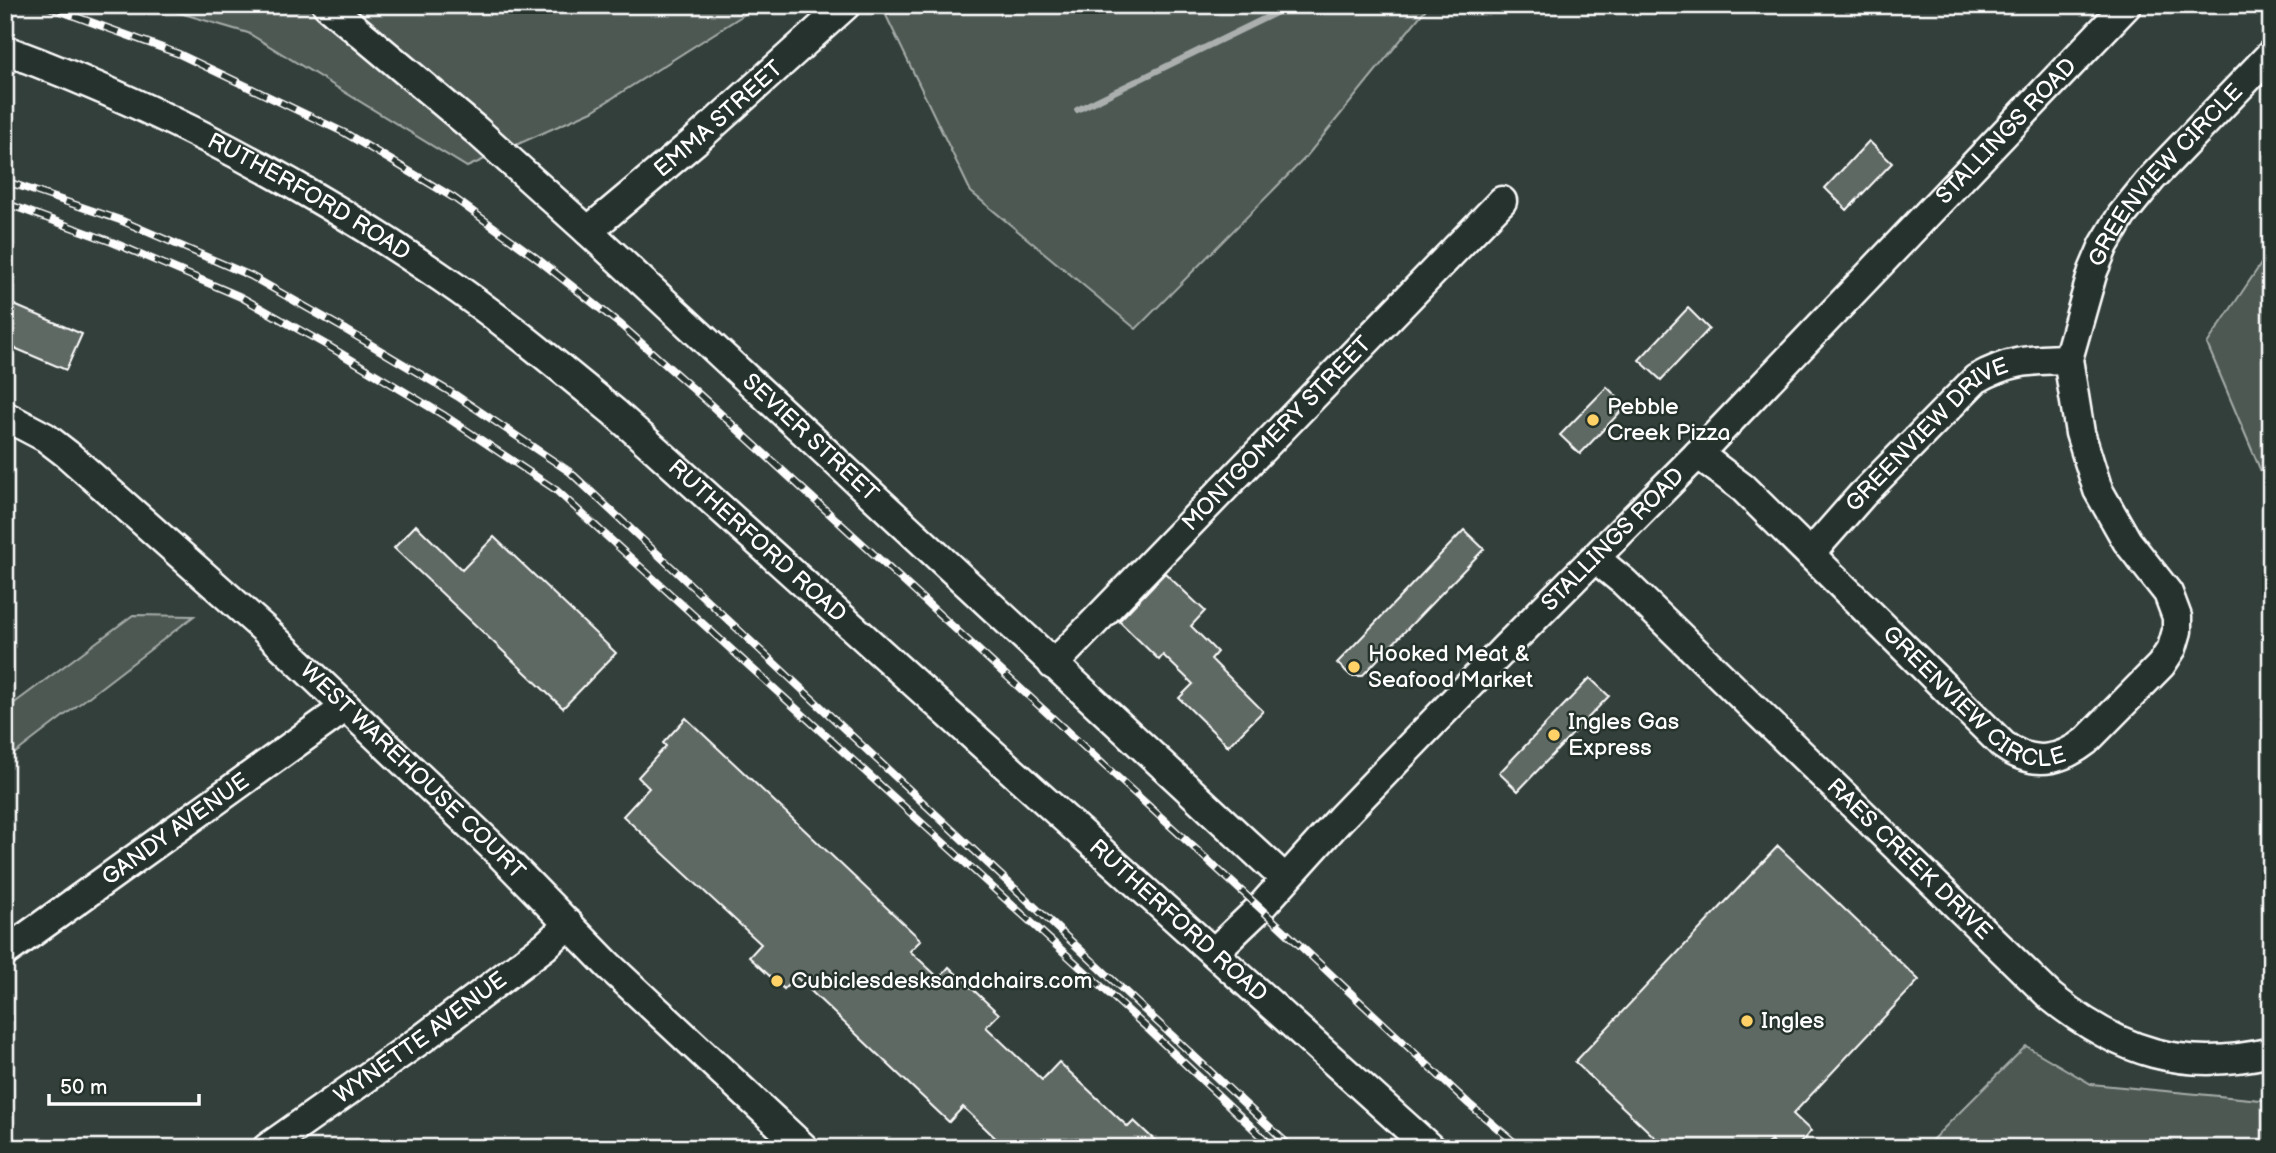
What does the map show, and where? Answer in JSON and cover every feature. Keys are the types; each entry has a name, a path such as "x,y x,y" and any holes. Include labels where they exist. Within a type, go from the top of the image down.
{"street":[{"name":"SEVIER STREET","path":"327,5 476,130 588,231 1285,879"},
{"name":"EMMA STREET","path":"588,231 695,141 846,5"},
{"name":"STALLINGS ROAD","path":"1214,952 1260,908 1396,761 1699,454 2127,5"},
{"name":"RUTHERFORD ROAD","path":"5,50 99,88 237,153 375,233 444,278 526,339 614,412 1430,1148"},
{"name":"GREENVIEW CIRCLE","path":"1699,454 1743,488 2010,751 2025,758 2045,761 2072,752 2161,665 2172,648 2176,617 2168,593 2127,541 2098,490 2080,433 2067,359 2093,271 2122,215 2152,178 2271,54"},
{"name":"MONTGOMERY STREET","path":"1053,665 1502,201"},
{"name":"GREENVIEW DRIVE","path":"1810,554 1862,495 1976,379 2013,362 2067,359"},
{"name":"WEST WAREHOUSE COURT","path":"5,416 45,437 67,454 264,629 494,848 608,964 804,1148"},
{"name":"RAES CREEK DRIVE","path":"1596,559 1624,582 2033,979 2076,1017 2106,1036 2135,1048 2166,1056 2228,1060 2271,1052"},
{"name":"GANDY AVENUE","path":"5,952 346,707"},
{"name":"WYNETTE AVENUE","path":"267,1148 423,1038 545,946 569,924"}],"shaded area":[{"path":"153,5 759,5 592,111 467,167 248,33"},
{"path":"881,5 1429,5 1306,157 1136,329 971,192"},
{"path":"2271,249 2271,495 2207,344"},
{"path":"133,615 194,616 5,761 5,710"},
{"path":"2026,1046 2091,1084 2271,1101 2271,1148 1924,1148"}],"building":[{"path":"1869,141 1892,163 1847,210 1825,188"},
{"path":"5,301 82,334 66,370 5,344"},
{"path":"1688,308 1709,329 1661,380 1639,360"},
{"name":"Pebble Creek Pizza","path":"1607,387 1626,406 1580,454 1560,435"},
{"path":"416,525 462,570 494,537 616,653 563,708 394,548"},
{"path":"1464,530 1484,549 1362,676 1351,676 1337,663"},
{"path":"1165,573 1205,611 1191,626 1217,652 1211,659 1263,711 1228,746 1179,698 1193,684 1163,655 1159,660 1119,621"},
{"name":"Ingles Gas Express","path":"1590,678 1609,696 1518,791 1499,773"},
{"path":"686,718 921,940 910,951 939,978 949,967 999,1014 986,1027 1042,1080 1059,1062 1128,1127 1134,1121 1163,1148 1006,1148 963,1107 949,1122 796,977 784,989 749,957 761,944 623,816 649,788 638,777 666,746 663,743"},
{"name":"Ingles","path":"1778,846 1919,980 1793,1114 1811,1131 1796,1148 1779,1148 1771,1140 1764,1148 1666,1148 1575,1062"}],"waterway":[{"path":"1077,110 1292,5"}],"railway":[{"path":"44,5 179,54 345,133 454,198 535,257 621,325 700,395 1260,908 1469,1104 1521,1148"},
{"path":"5,181 120,220 251,276 457,396 570,472 1292,1148"},
{"path":"5,203 112,242 241,297 445,416 556,490 1147,1028 1274,1148"}],"place":[{"name":"Pebble Creek Pizza","path":"1593,420"},
{"name":"Hooked Meat & Seafood Market","path":"1354,667"},
{"name":"Ingles Gas Express","path":"1554,735"},
{"name":"Cubiclesdesksandchairs.com","path":"777,981"},
{"name":"Ingles","path":"1747,1021"}]}
